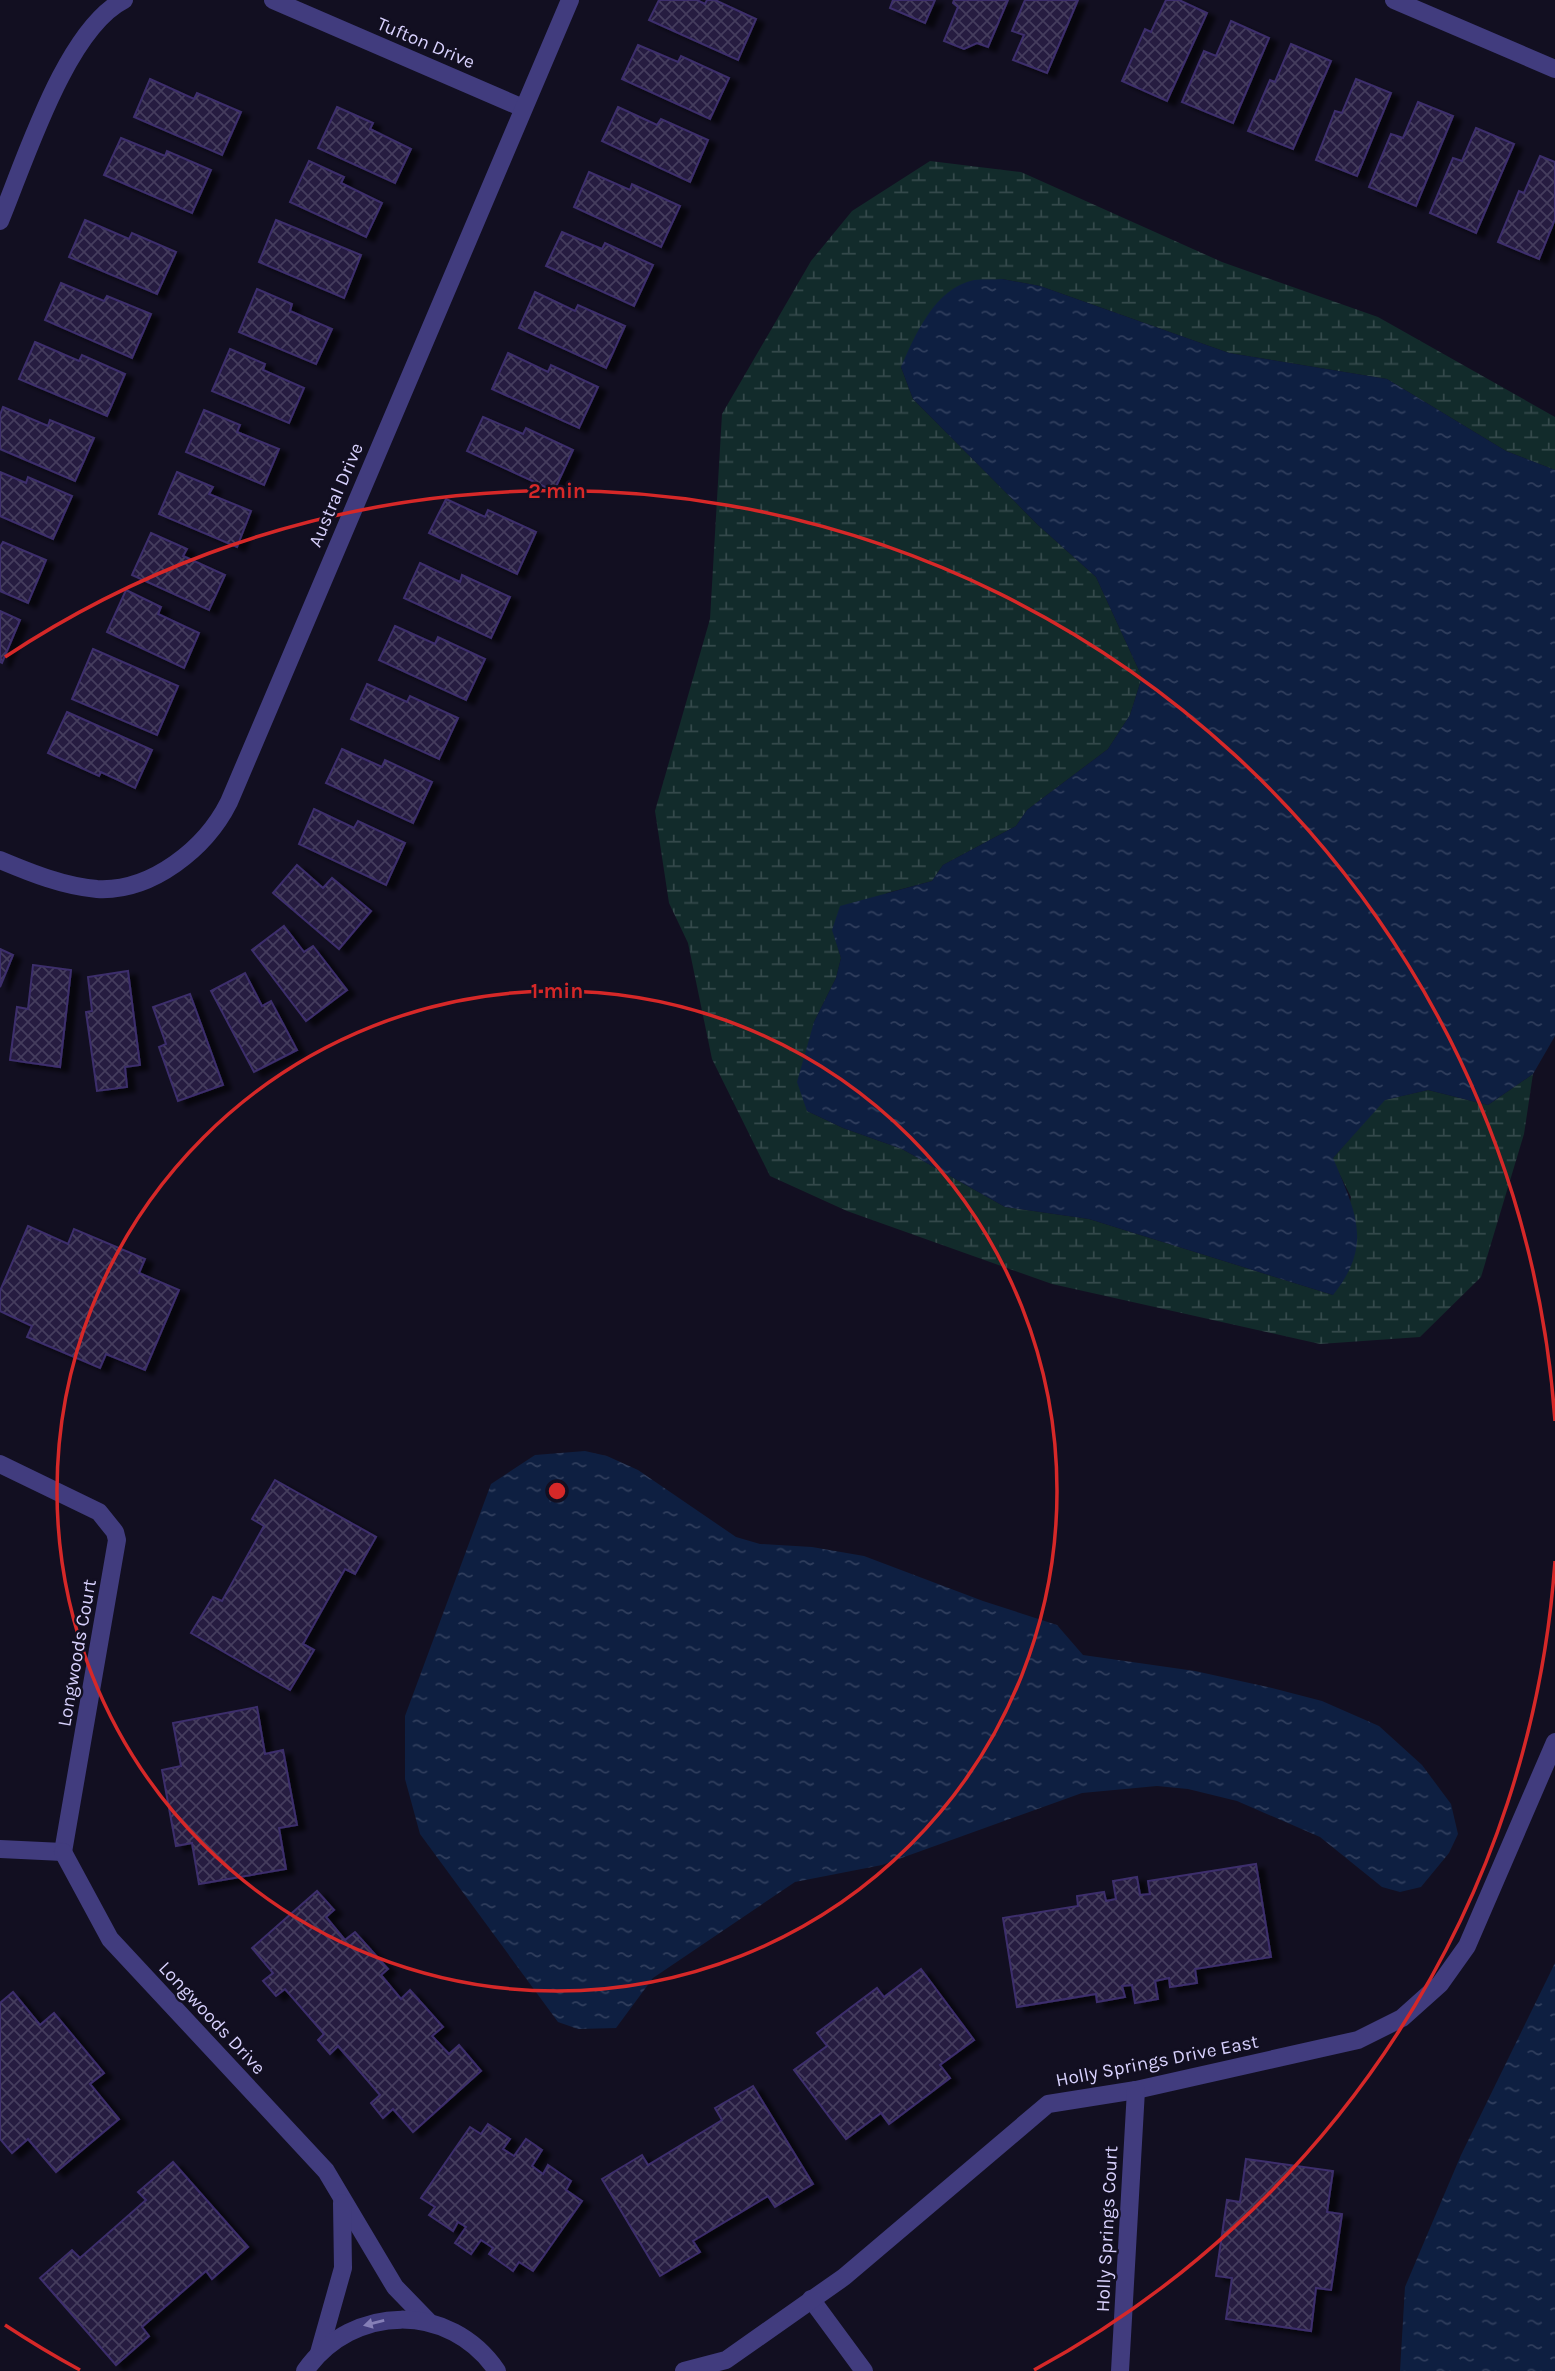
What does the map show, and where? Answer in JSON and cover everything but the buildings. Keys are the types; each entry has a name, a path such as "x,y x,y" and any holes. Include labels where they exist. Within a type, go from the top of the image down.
{"street":[{"path":"0,220 72,54 96,20 124,0"},
{"name":"Tufton Drive","path":"273,0 523,108"},
{"name":"Austral Drive","path":"0,860 41,878 110,889 164,872 198,846 224,813 570,0"},
{"path":"1394,0 1555,69"},
{"name":"Longwoods Court","path":"0,1464 99,1512 115,1532 117,1540 63,1852"},
{"name":"Holly Springs Drive East","path":"684,2371 726,2360 844,2277 1048,2104 1136,2090 1358,2040 1402,2018 1440,1984 1467,1946 1555,1742"},
{"path":"0,1849 63,1852"},
{"name":"Longwoods Drive","path":"63,1852 110,1939 326,2171 342,2203 395,2287 428,2321"},
{"name":"Holly Springs Court","path":"1120,2371 1136,2090"},
{"name":"Longwoods Drive","path":"319,2354 343,2268 342,2203"},
{"path":"811,2299 864,2371"},
{"path":"305,2371 337,2338 368,2323 398,2318 428,2321 469,2340 497,2371"}],"green space":[{"path":"930,161 1021,172 1222,262 1378,317 1555,417 1555,470 1506,451 1387,379 1229,353 1040,286 1002,279 901,367 913,399 1038,525 1096,577 1142,677 1130,715 1108,749 1027,810 1016,826 943,865 932,881 887,893 833,930 841,958 836,978 814,1022 807,1111 843,1128 902,1149 1005,1207 1089,1219 1333,1295 1351,1197 1332,1159 1384,1100 1428,1090 1488,1105 1533,1074 1524,1134 1481,1277 1420,1337 1320,1344 1052,1284 847,1211 770,1176 712,1059 688,943 669,903 655,811 710,619 722,414 811,261 852,211"}],"water":[{"path":"1002,279 1040,286 1229,353 1387,379 1506,451 1555,470 1555,1036 1533,1074 1488,1105 1428,1090 1385,1100 1333,1158 1353,1211 1357,1243 1346,1277 1333,1295 1089,1219 1005,1207 902,1149 843,1128 807,1111 797,1082 814,1022 836,978 841,958 832,930 840,906 932,881 943,865 1016,826 1027,810 1108,749 1130,715 1142,677 1096,577 1038,525 913,399 901,367 928,314 948,292 974,280"},
{"path":"585,1451 607,1456 638,1470 736,1537 760,1544 812,1547 864,1556 983,1601 1057,1625 1083,1655 1195,1671 1272,1688 1322,1701 1379,1726 1422,1765 1451,1804 1458,1834 1449,1853 1421,1887 1400,1892 1382,1887 1320,1837 1237,1801 1188,1789 1157,1786 1082,1793 882,1865 795,1882 653,1978 616,2028 578,2029 558,2022 420,1834 405,1779 405,1716 491,1484 535,1455"},
{"path":"1555,1963 1555,2371 1400,2371 1405,2287 1461,2155"}]}
